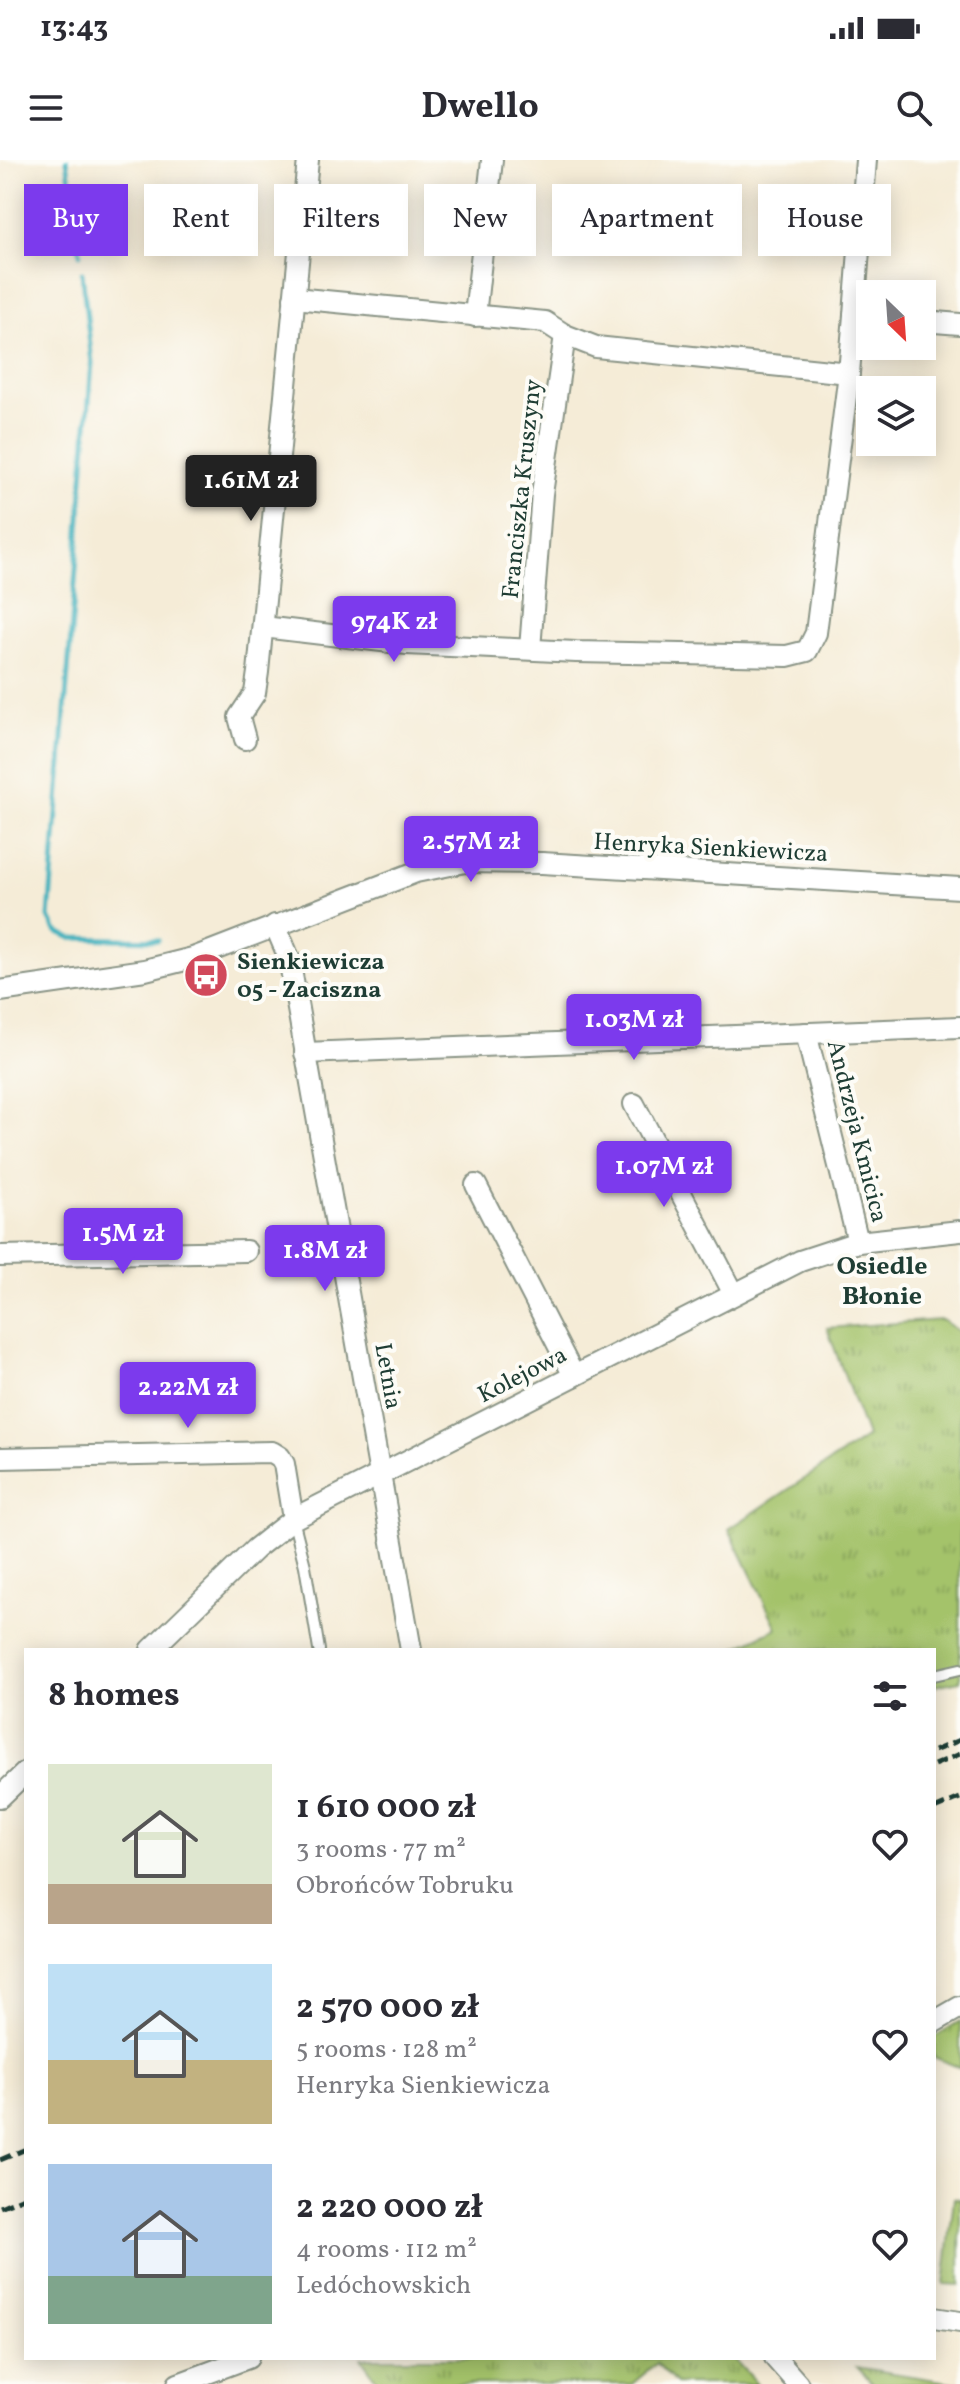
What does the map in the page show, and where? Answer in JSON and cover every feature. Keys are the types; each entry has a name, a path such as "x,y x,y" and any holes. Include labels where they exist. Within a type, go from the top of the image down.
{"street":[{"path":"245,739 239,717 255,693 308,160"},
{"path":"475,316 492,160"},
{"path":"863,280 866,160"},
{"path":"294,298 545,322 565,335 596,347 849,373"},
{"path":"936,322 960,324"},
{"name":"Franciszka Kruszyny","path":"530,649 542,494 565,335"},
{"path":"263,627 407,644 787,656 807,651 816,633 849,373 856,342"},
{"name":"Henryka Sienkiewicza","path":"0,991 145,970 193,958 416,872 465,862 542,863 960,888"},
{"name":"Letnia","path":"275,925 289,958 411,1648"},
{"path":"305,1053 960,1027"},
{"name":"Andrzeja Kmicica","path":"806,1033 858,1242"},
{"path":"634,1104 734,1294"},
{"path":"476,1185 574,1376"},
{"name":"Kolejowa","path":"153,1648 255,1549 293,1519 800,1261 858,1242 960,1231"},
{"path":"0,1256 246,1251"},
{"path":"0,1458 272,1452 284,1464 293,1519"},
{"path":"0,1797 24,1774"},
{"path":"936,2021 960,2007"},
{"path":"936,2318 960,2322"},
{"path":"178,2384 243,2360"},
{"path":"777,2360 798,2384"}],"lane":[{"path":"293,1519 305,1566 319,1648"},
{"path":"936,1675 960,1669"}],"green space":[{"path":"942,1320 960,1332 960,1681 936,1686 936,1648 736,1648 777,1628 729,1529 867,1437 827,1328"},
{"path":"960,2021 960,2068 936,2058 936,2036"},
{"path":"954,2198 960,2199 960,2285 944,2284"},
{"path":"362,2360 735,2360 757,2384 676,2384 657,2363 632,2384 380,2384"},
{"path":"857,2367 960,2384 873,2384"}],"waterway":[{"path":"67,160 70,184"},
{"path":"82,273 92,363 49,917 56,931 71,938 158,940"}],"railway":[{"path":"936,1750 960,1740"},
{"path":"936,1764 960,1754"},
{"path":"936,1808 960,1798"},
{"path":"0,2160 24,2150"},
{"path":"0,2207 24,2197"}],"place":[{"name":"Sienkiewicza 05 - Zaciszna","path":"206,975"}],"district":[{"name":"Osiedle Błonie","path":"882,1280"}]}
